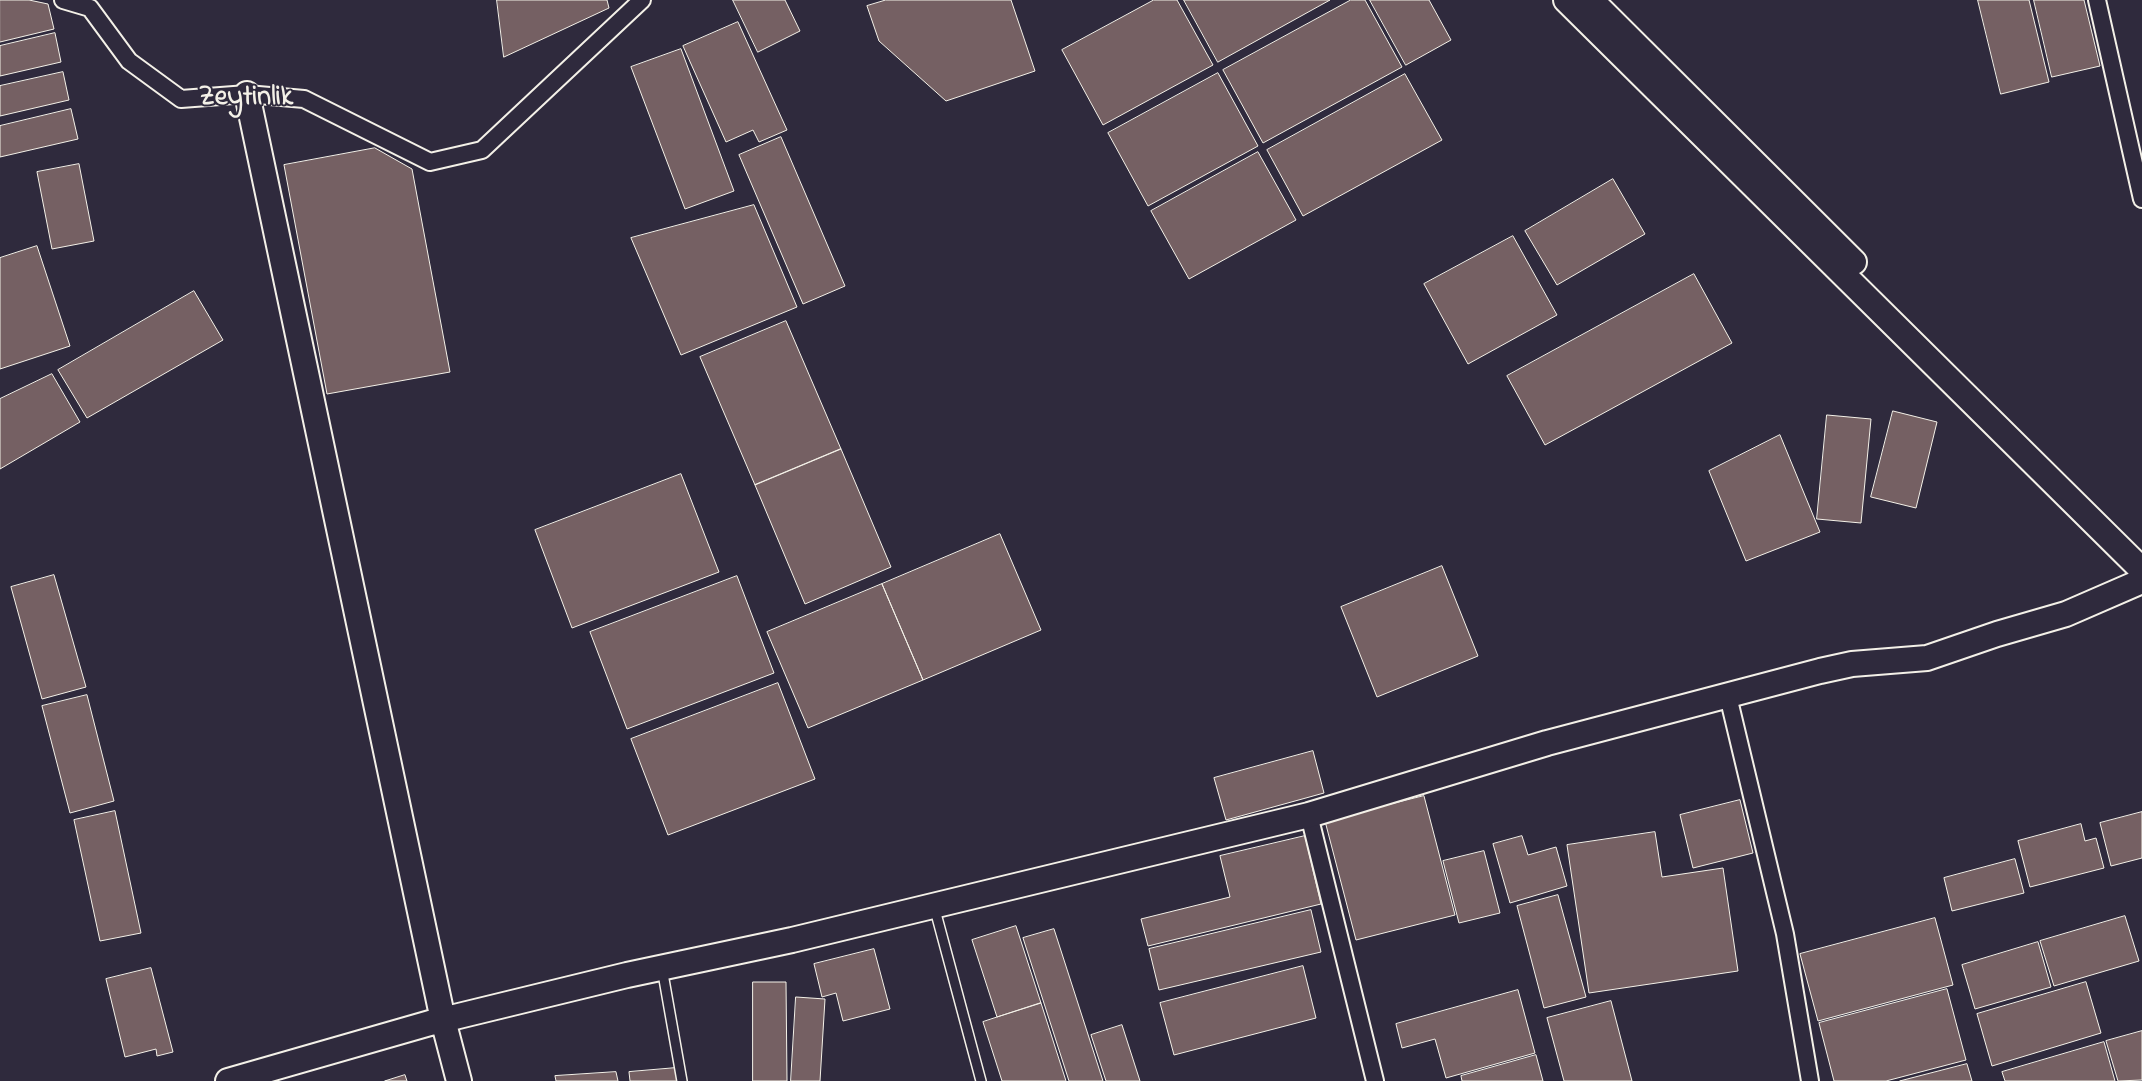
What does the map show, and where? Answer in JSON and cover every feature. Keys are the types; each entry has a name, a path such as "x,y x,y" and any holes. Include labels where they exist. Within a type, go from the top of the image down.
{"street":[{"path":"63,0 90,8 129,60 181,99 247,94 304,99 430,162 482,150 642,0"},
{"path":"1566,0 2142,570"},
{"path":"2097,0 2142,199"},
{"path":"1601,4 2142,548"},
{"path":"247,94 444,1020 459,1081"},
{"path":"228,1081 444,1020 662,968 792,940 1309,815 1547,743 1852,664 1927,658 1997,634 2066,614 2142,581"},
{"path":"1728,696 1785,934 1810,1081"},
{"path":"1309,815 1375,1081"}],"lane":[{"path":"934,906 981,1081"},
{"path":"662,968 682,1081"}],"building":[{"path":"0,0 29,0 48,4 54,29 0,42"},
{"path":"497,0 607,0 609,8 504,57"},
{"path":"733,0 785,0 800,31 758,52"},
{"path":"886,0 1011,0 1035,71 946,101 879,41 867,6"},
{"path":"1154,0 1177,0 1213,65 1103,125 1062,50"},
{"path":"1184,0 1330,0 1218,62"},
{"path":"1351,0 1365,0 1402,67 1263,143 1223,70"},
{"path":"1370,0 1429,0 1451,40 1406,65"},
{"path":"1978,0 2029,0 2049,82 2001,94"},
{"path":"2034,0 2084,0 2100,66 2052,77"},
{"path":"738,22 787,130 759,142 753,130 726,142 683,46"},
{"path":"55,33 61,62 0,76 0,46"},
{"path":"681,49 734,191 685,209 631,67"},
{"path":"63,72 69,100 0,116 0,86"},
{"path":"1218,73 1258,146 1148,206 1108,133"},
{"path":"1405,74 1442,140 1303,216 1267,150"},
{"path":"71,109 78,139 0,157 0,126"},
{"path":"781,137 845,286 803,304 739,155"},
{"path":"375,148 412,169 450,372 327,394 284,165"},
{"path":"1258,152 1296,220 1189,279 1151,211"},
{"path":"79,164 94,241 52,249 37,172"},
{"path":"1613,179 1645,234 1557,285 1525,231"},
{"path":"754,205 797,307 681,355 631,238"},
{"path":"1513,236 1557,315 1468,364 1424,284"},
{"path":"37,246 70,346 0,369 0,258"},
{"path":"1694,274 1732,343 1545,445 1507,376"},
{"path":"194,291 223,340 87,418 58,370"},
{"path":"786,321 841,449 755,485 700,357"},
{"path":"52,374 80,422 0,469 0,399"},
{"path":"1893,411 1937,422 1916,508 1871,497"},
{"path":"1827,415 1871,419 1861,523 1817,519"},
{"path":"1780,435 1820,532 1746,561 1709,471"},
{"path":"841,449 891,567 805,604 755,485"},
{"path":"681,474 719,572 572,628 535,530"},
{"path":"1000,534 1041,630 923,680 882,584"},
{"path":"1442,566 1478,656 1377,697 1341,607"},
{"path":"54,575 86,687 42,699 11,587"},
{"path":"737,576 774,673 627,729 590,632"},
{"path":"882,584 923,680 808,728 767,632"},
{"path":"778,683 815,779 668,835 631,739"},
{"path":"87,695 114,801 70,813 42,706"},
{"path":"1313,751 1324,793 1226,820 1214,778"},
{"path":"1424,796 1455,915 1356,940 1325,821"},
{"path":"1740,800 1753,853 1693,868 1680,815"},
{"path":"115,811 141,933 100,941 74,820"},
{"path":"2142,812 2142,858 2111,866 2100,823"},
{"path":"2081,824 2085,841 2096,838 2104,868 2030,887 2018,841"},
{"path":"1655,832 1662,877 1723,868 1738,971 1589,993 1567,845"},
{"path":"1305,836 1321,904 1148,946 1141,919 1230,897 1220,856"},
{"path":"1522,836 1528,855 1556,847 1567,886 1510,903 1493,844"},
{"path":"1484,851 1500,913 1459,923 1443,861"},
{"path":"2015,859 2024,893 1952,911 1944,878"},
{"path":"1558,895 1586,997 1544,1008 1517,906"},
{"path":"1311,910 1321,952 1159,990 1149,949"},
{"path":"2125,916 2139,961 2054,986 2040,941"},
{"path":"1935,918 1953,985 1818,1021 1800,954"},
{"path":"1016,926 1041,1003 997,1017 972,940"},
{"path":"1054,929 1103,1081 1069,1081 1023,938"},
{"path":"2038,942 2051,987 1975,1009 1962,965"},
{"path":"874,949 890,1009 843,1021 836,993 822,997 814,964"},
{"path":"1303,966 1316,1018 1174,1055 1160,1003"},
{"path":"151,968 173,1052 157,1056 156,1049 125,1057 106,979"},
{"path":"753,982 786,982 787,1081 753,1081"},
{"path":"2086,982 2101,1033 1992,1066 1977,1014"},
{"path":"1947,989 1966,1060 1886,1081 1834,1081 1819,1023"},
{"path":"1518,990 1535,1053 1446,1078 1435,1039 1402,1048 1396,1024"},
{"path":"796,997 825,999 820,1081 791,1081"},
{"path":"1611,1001 1632,1081 1564,1081 1547,1018"},
{"path":"1041,1003 1066,1081 1002,1081 983,1022"},
{"path":"1122,1025 1140,1081 1106,1081 1091,1035"},
{"path":"2142,1031 2142,1080 2118,1081 2106,1041"},
{"path":"2104,1042 2115,1081 2005,1081 2002,1072"},
{"path":"1536,1055 1543,1081 1462,1081 1461,1076"},
{"path":"1967,1064 1972,1081 1900,1081"},
{"path":"676,1068 677,1081 630,1081 629,1072"},
{"path":"616,1072 618,1081 556,1081 555,1076"},
{"path":"405,1075 407,1081 385,1081"}],"district":[{"name":"Zeytinlik","path":"246,99"}]}
